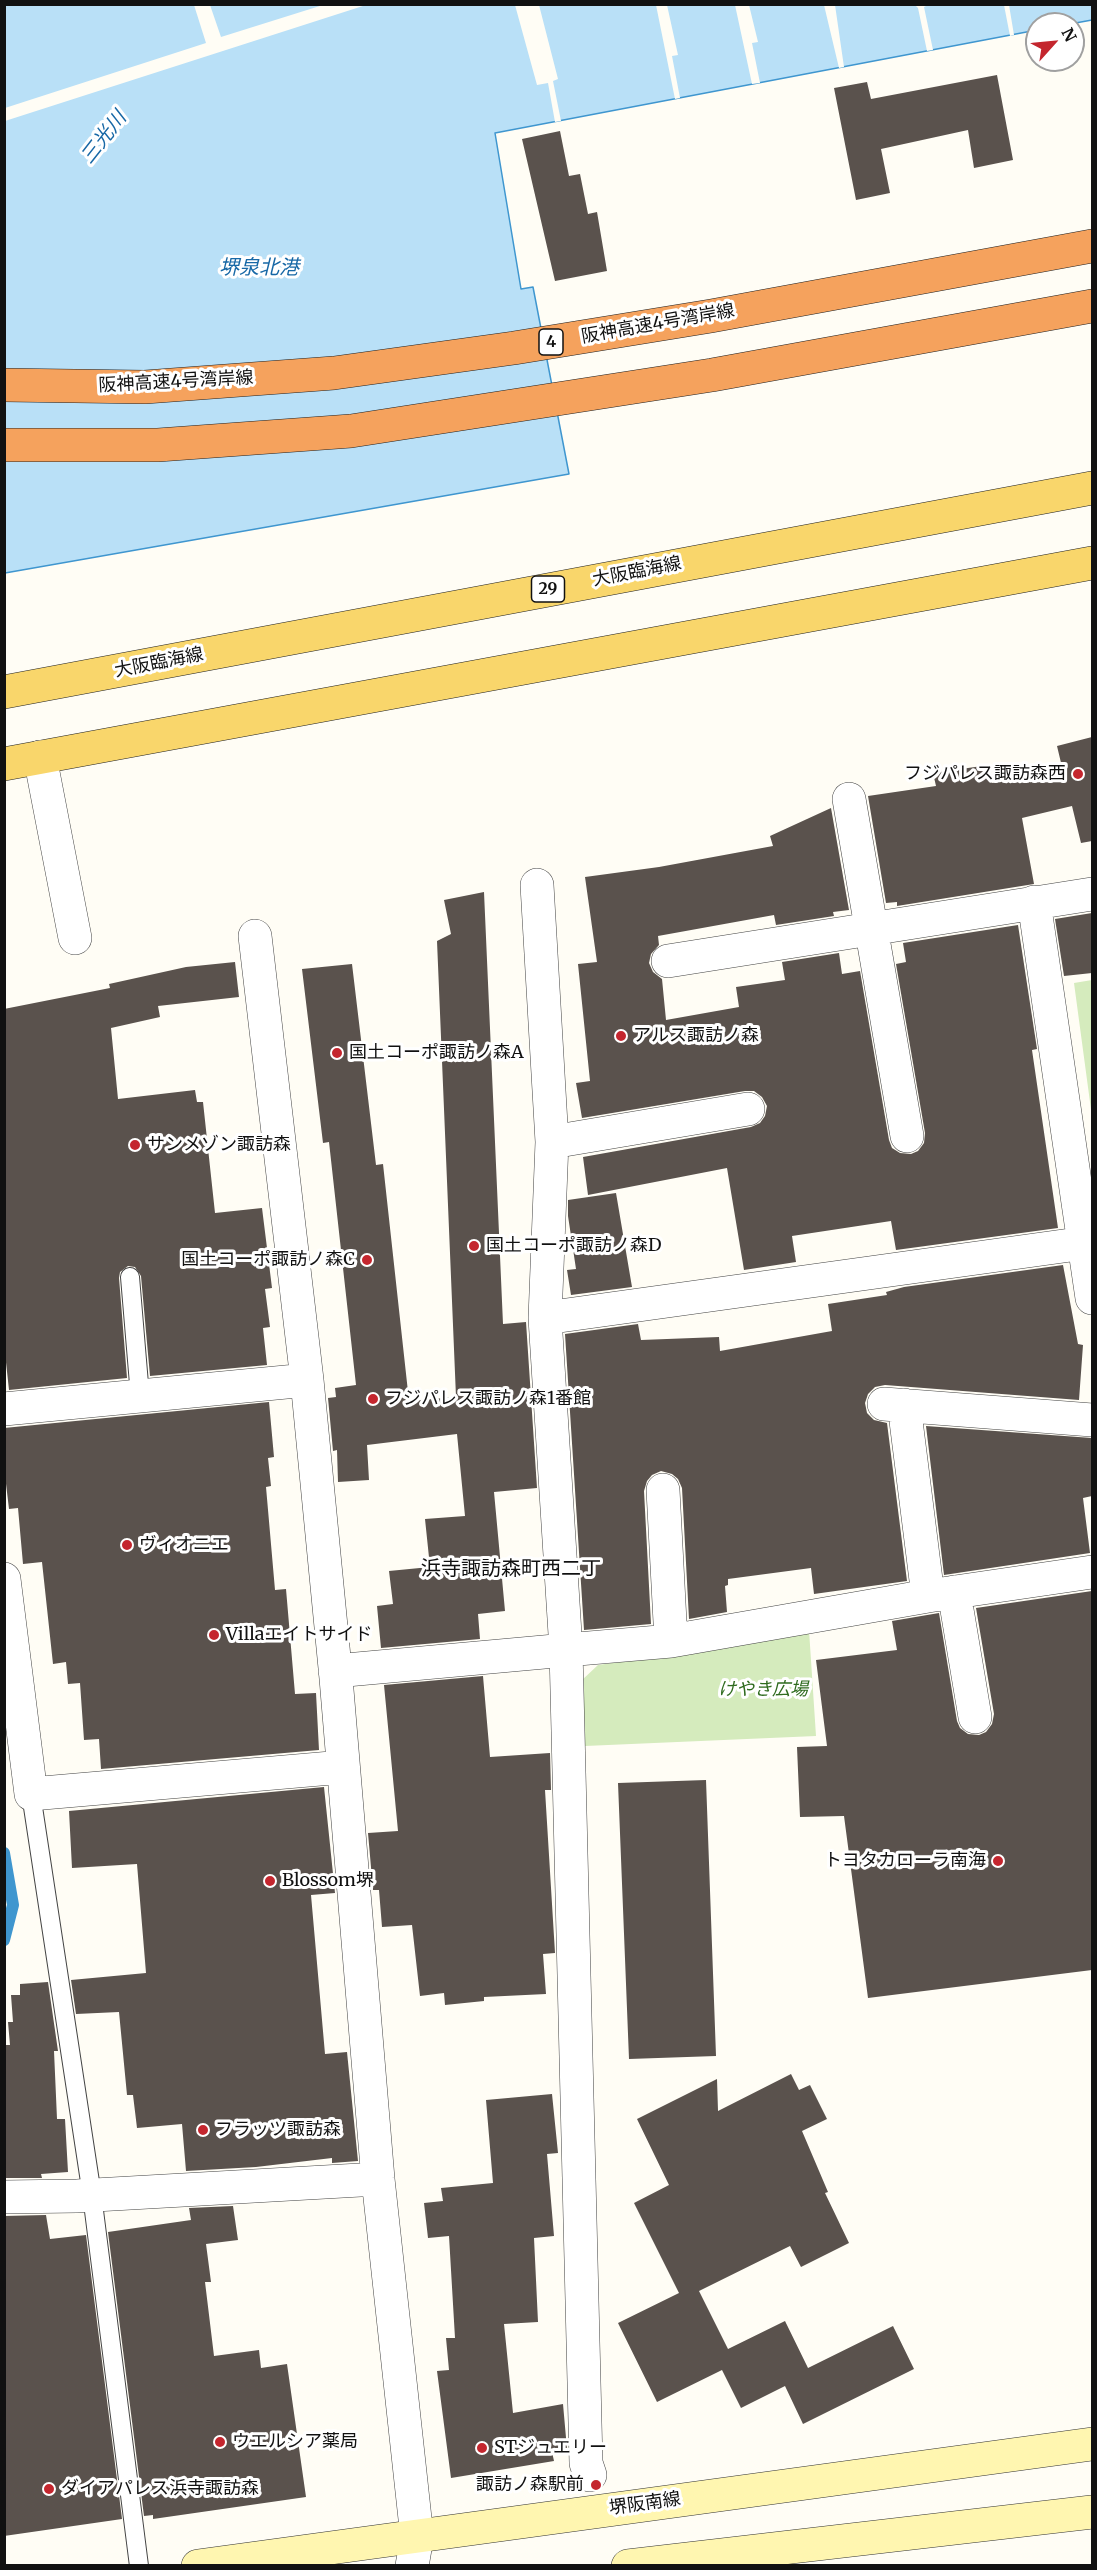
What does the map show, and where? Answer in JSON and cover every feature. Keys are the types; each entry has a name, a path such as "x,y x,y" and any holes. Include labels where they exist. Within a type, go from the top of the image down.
{"highway":[{"name":"阪神高速4号湾岸線","path":"4,385 145,387 334,373 514,348 711,316 1092,246"},
{"path":"4,445 158,445 351,431 712,375 1092,306"}],"main road":[{"name":"大阪臨海線","path":"4,692 1017,500 1092,488"},
{"path":"4,764 1092,563"},
{"name":"堺阪南線","path":"198,2565 414,2551 1092,2444"},
{"path":"628,2565 787,2556 1092,2512"}],"street":[{"path":"40,757 75,938"},
{"path":"849,799 907,1136"},
{"path":"537,885 552,1142 545,1318 566,1650 586,2463 590,2475"},
{"path":"668,961 1092,894"},
{"path":"1034,902 1092,1298"},
{"path":"255,936 307,1380 335,1671 378,2180 414,2551"},
{"path":"552,1142 748,1109"},
{"path":"545,1318 1085,1243"},
{"path":"4,1409 307,1380"},
{"path":"975,1717 941,1594 894,1405 1092,1420"},
{"path":"663,1491 671,1641"},
{"path":"335,1671 671,1641 941,1594 1092,1572"},
{"path":"4,1580 32,1794 343,1767"},
{"path":"4,2197 92,2195 378,2180"}],"lane":[{"path":"130,1277 140,1396"},
{"path":"32,1794 92,2195 138,2565"}],"green space":[{"path":"1092,980 1092,1117 1074,983"},
{"name":"けやき広場","path":"809,1630 816,1736 585,1746 581,1681 598,1665 720,1648"}],"water":[{"name":"堺泉北港","path":"5,5 1092,5 1092,20 1085,21 1085,12 1025,12 1025,32 495,133 521,289 533,287 569,474 5,573"}],"pier":[{"path":"194,5 210,5 221,37 323,5 366,5 5,121 5,108 206,43"},
{"path":"515,5 539,5 558,79 553,81 561,121 555,122 548,83 537,85"},
{"path":"656,5 667,5 678,55 672,56 680,98 675,99"},
{"path":"735,5 749,5 758,42 752,43 760,83 752,84"},
{"path":"824,5 835,5 844,67 839,68"},
{"path":"915,5 928,5 924,7 933,50 927,51 918,8"},
{"path":"1004,5 1009,5 1014,35 1010,36"}],"building":[{"path":"997,75 1013,160 974,168 968,130 881,149 890,193 856,200 834,88 867,82 871,99"},
{"path":"560,131 569,176 580,174 588,214 597,212 607,271 555,281 522,139"},
{"path":"1092,737 1092,841 1081,843 1072,806 1022,818 1034,884 897,906 897,902 886,903 868,796 936,786 933,773 989,765 992,783 1062,767 1057,746"},
{"path":"831,808 849,910 833,912 834,916 776,925 774,915 658,936 659,945 651,954 649,963 653,972 662,979 666,1020 739,1007 736,987 785,980 782,962 839,953 842,974 860,971 889,1140 892,1148 900,1153 911,1154 918,1151 924,1143 925,1133 896,964 906,962 903,943 1018,925 1037,1049 1032,1050 1058,1228 896,1250 891,1221 792,1236 796,1262 744,1270 727,1168 588,1195 583,1157 751,1127 760,1123 765,1116 767,1106 762,1097 754,1091 745,1091 582,1118 576,1083 590,1081 578,964 597,962 585,877 659,867 773,846 770,836"},
{"path":"484,892 503,1324 526,1322 537,1488 494,1492 505,1611 478,1614 480,1639 381,1648 377,1606 393,1604 389,1571 430,1567 425,1519 465,1516 457,1434 367,1445 369,1480 338,1482 337,1450 333,1451 328,1398 336,1397 335,1388 356,1385 329,1142 323,1143 302,969 352,964 376,1165 383,1164 409,1401 456,1397 437,941 451,934 444,900"},
{"path":"1092,913 1092,973 1064,976 1055,919"},
{"path":"235,962 239,997 158,1006 160,1017 111,1028 118,1099 195,1090 197,1102 203,1102 215,1213 262,1208 272,1288 265,1289 270,1327 263,1328 267,1365 150,1376 141,1276 135,1267 128,1266 120,1272 119,1278 127,1378 9,1390 4,1344 4,1009 110,988 109,984 186,967"},
{"path":"616,1193 632,1287 571,1295 567,1270 576,1269 568,1216 568,1200"},
{"path":"1063,1265 1078,1344 1083,1345 1079,1400 885,1385 875,1387 868,1394 865,1403 867,1413 874,1420 887,1423 907,1581 814,1594 811,1568 728,1579 728,1585 725,1586 727,1612 689,1619 682,1488 678,1479 672,1474 661,1471 652,1475 644,1491 651,1624 584,1630 565,1334 638,1324 641,1340 719,1337 720,1351 832,1331 828,1304 887,1295 886,1292 904,1287"},
{"path":"269,1402 274,1457 268,1458 271,1486 266,1487 275,1590 286,1589 295,1694 316,1693 319,1750 101,1769 99,1739 84,1740 80,1683 68,1684 66,1662 53,1664 42,1562 23,1564 18,1508 9,1509 4,1467 4,1428"},
{"path":"926,1426 1092,1438 1092,1496 1083,1498 1090,1553 944,1575"},
{"path":"1092,1591 1092,1970 868,1998 844,1816 800,1817 797,1747 827,1746 816,1660 897,1650 892,1621 939,1613 957,1721 960,1728 968,1734 979,1735 986,1732 992,1724 994,1714 976,1608"},
{"path":"483,1676 490,1757 550,1753 551,1790 545,1790 555,1953 543,1954 546,1994 484,1997 484,2001 445,2005 444,1993 420,1996 412,1925 382,1927 379,1890 373,1890 368,1833 398,1831 384,1685"},
{"path":"706,1780 716,2056 629,2059 618,1783"},
{"path":"324,1787 335,1893 311,1895 325,2054 347,2052 358,2161 332,2163 332,2158 256,2167 186,2171 182,2124 137,2128 133,2095 127,2095 119,2012 76,2014 71,1980 146,1973 137,1864 72,1868 69,1811"},
{"path":"48,1982 58,2051 54,2051 57,2119 65,2119 68,2172 41,2174 42,2178 4,2178 4,2045 10,2045 8,2022 13,2022 11,1995 20,1995 20,1984"},
{"path":"791,2074 799,2090 810,2085 827,2119 802,2131 828,2192 825,2193 849,2243 801,2267 790,2246 699,2291 728,2349 785,2321 808,2368 893,2326 914,2369 803,2424 785,2386 741,2408 722,2370 657,2402 618,2323 679,2293 634,2203 669,2185 637,2119 717,2079 718,2111"},
{"path":"552,2094 558,2153 547,2154 554,2236 534,2238 538,2322 504,2324 513,2413 563,2404 567,2449 552,2452 554,2461 451,2478 437,2371 449,2370 446,2338 455,2338 449,2236 428,2238 424,2203 443,2201 441,2188 493,2183 486,2100"},
{"path":"233,2206 238,2240 206,2244 211,2282 205,2282 214,2356 259,2350 261,2368 287,2364 306,2497 153,2519 153,2515 144,2516 108,2232 191,2220 189,2208"},
{"path":"46,2215 50,2239 86,2235 122,2519 4,2536 4,2216"}],"waterway":[{"name":"三光川","path":"4,1853 13,1905 4,1940"}],"place":[{"name":"フジパレス諏訪森西","path":"1078,774"},
{"name":"アルス諏訪ノ森","path":"621,1036"},
{"name":"国土コーポ諏訪ノ森A","path":"337,1053"},
{"name":"サンメゾン諏訪森","path":"135,1145"},
{"name":"国土コーポ諏訪ノ森D","path":"474,1246"},
{"name":"国土コーポ諏訪ノ森C","path":"367,1260"},
{"name":"フジパレス諏訪ノ森1番館","path":"373,1399"},
{"name":"ヴィオニエ","path":"127,1545"},
{"name":"Villaエイトサイド","path":"214,1635"},
{"name":"トヨタカローラ南海","path":"998,1861"},
{"name":"Blossom堺","path":"270,1881"},
{"name":"フラッツ諏訪森","path":"203,2130"},
{"name":"ウエルシア薬局","path":"220,2442"},
{"name":"STジュエリー","path":"482,2448"},
{"name":"諏訪ノ森駅前","path":"596,2485"},
{"name":"ダイアパレス浜寺諏訪森","path":"49,2489"}],"district":[{"name":"浜寺諏訪森町西二丁","path":"511,1569"}]}
